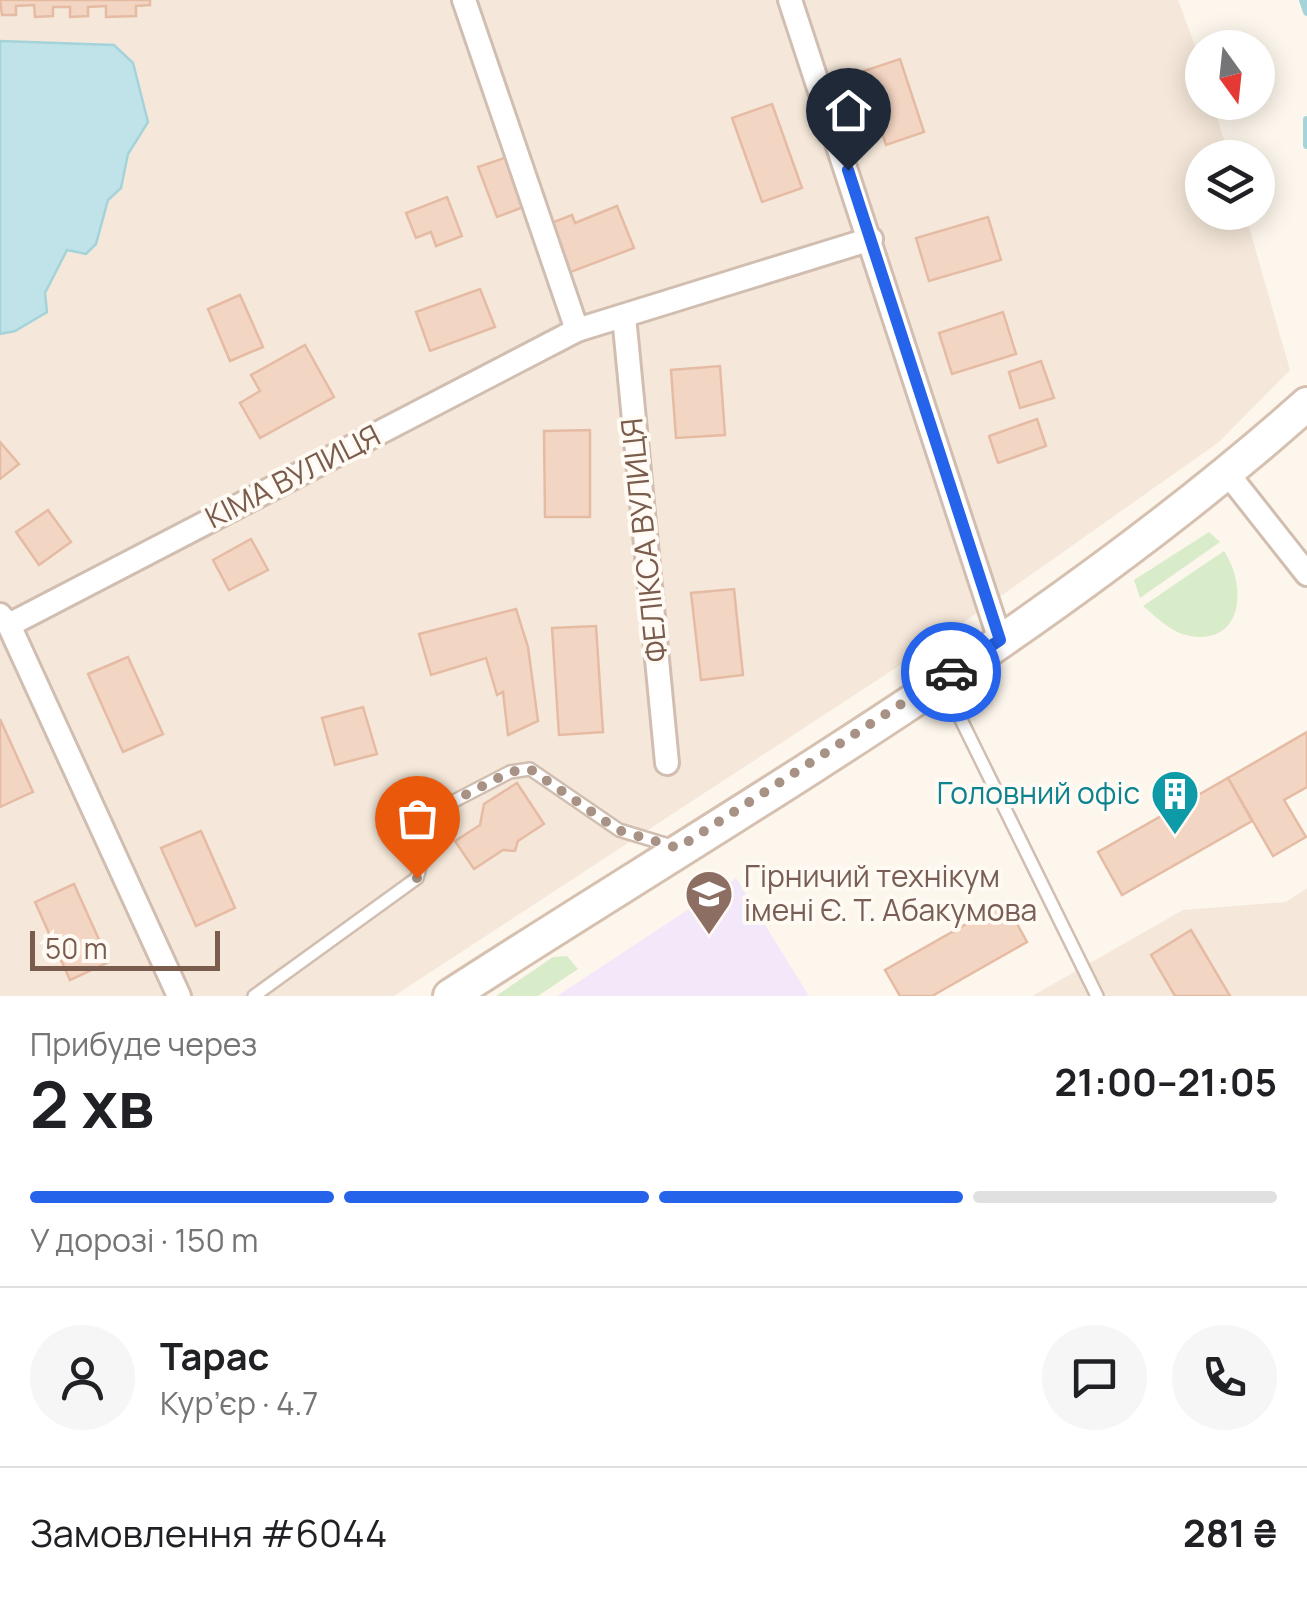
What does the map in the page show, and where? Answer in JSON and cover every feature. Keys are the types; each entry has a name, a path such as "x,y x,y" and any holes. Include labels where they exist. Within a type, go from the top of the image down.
{"main road":[{"path":"450,996 941,679 1110,565 1228,474 1307,404"}],"street":[{"path":"464,0 577,330"},
{"path":"790,0 1000,640"},
{"name":"КІМА ВУЛИЦЯ","path":"5,620 577,330 871,239"},
{"name":"ФЕЛІКСА ВУЛИЦЯ","path":"624,316 667,763"},
{"path":"1228,474 1307,574"},
{"path":"5,620 179,996"}],"lane":[{"path":"941,679 1097,996"},
{"path":"254,996 417,878 422,863 421,832 428,814 510,772 530,769 618,830 678,848"}],"shaded area":[{"path":"0,0 1178,0 1189,30 1185,30 1185,120 1218,120 1224,140 1185,140 1185,230 1250,230 1290,370 1219,442 940,639 394,996 0,996"},
{"name":"Гірничий технікум імені Є. Т. Абакумова","path":"736,878 809,996 557,996"},
{"path":"1307,888 1307,996 1032,996 1183,910 1286,902"}],"green space":[{"path":"1209,532 1220,542 1140,598 1134,580"},
{"path":"1224,551 1232,566 1238,598 1228,625 1217,634 1182,634 1143,606"},
{"path":"567,956 578,969 538,996 496,996 553,957"}],"water":[{"path":"0,41 114,45 133,63 148,122 128,154 121,188 108,200 96,244 86,254 67,250 45,293 47,312 15,331 0,334"}],"building":[{"path":"0,0 150,0 150,5 136,6 136,16 106,17 106,6 88,7 88,16 70,17 70,7 53,7 53,16 35,17 34,5 16,6 16,15 2,15"},
{"path":"900,59 924,132 886,145 861,72"},
{"path":"772,104 802,188 762,202 732,118"},
{"path":"507,157 526,206 497,217 478,167"},
{"path":"447,197 462,236 436,246 431,232 416,238 406,213"},
{"path":"617,206 634,248 568,273 549,224 572,215 575,223"},
{"path":"988,217 1001,260 929,281 916,238"},
{"path":"480,289 495,327 430,351 416,312"},
{"path":"240,295 263,347 230,361 208,309"},
{"path":"1003,312 1016,354 952,374 939,333"},
{"path":"305,345 334,397 260,438 240,403 260,391 251,375"},
{"path":"1041,361 1054,398 1020,408 1009,372"},
{"path":"720,366 725,435 676,438 671,370"},
{"path":"1037,419 1046,446 998,463 989,436"},
{"path":"590,430 590,517 545,517 544,431"},
{"path":"0,442 19,464 0,479"},
{"path":"48,510 71,542 39,565 16,532"},
{"path":"251,539 268,570 229,590 213,560"},
{"path":"734,589 743,675 701,680 691,593"},
{"path":"516,609 528,647 538,721 508,735 503,692 497,695 486,658 431,675 419,634"},
{"path":"596,626 603,732 559,735 552,628"},
{"path":"128,657 163,734 123,752 88,674"},
{"path":"363,707 377,754 335,765 322,718"},
{"path":"0,719 33,792 0,807"},
{"path":"1307,732 1307,787 1284,800 1306,837 1273,856 1228,778"},
{"name":"Головний офіс","path":"1228,778 1252,821 1122,895 1098,852"},
{"path":"517,783 544,824 518,841 515,851 503,850 474,869 455,841 480,825 484,804"},
{"path":"201,831 235,908 196,926 161,848"},
{"path":"74,884 109,962 70,980 35,902"},
{"path":"1005,902 1027,942 932,996 900,996 885,970"},
{"path":"1191,930 1230,996 1175,996 1151,955"}],"waterway":[{"path":"1303,0 1307,12"},
{"path":"1307,120 1307,145"}],"way so far":[{"path":"417,878 422,863 421,832 428,814 510,772 530,769 618,830 678,848 951,672"}],"place":[{"name":"Головний офіс","path":"1175,836"},
{"name":"Гірничий технікум імені Є. Т. Абакумова","path":"709,936"}],"route":[{"path":"848,170 1000,640 951,672"}]}
